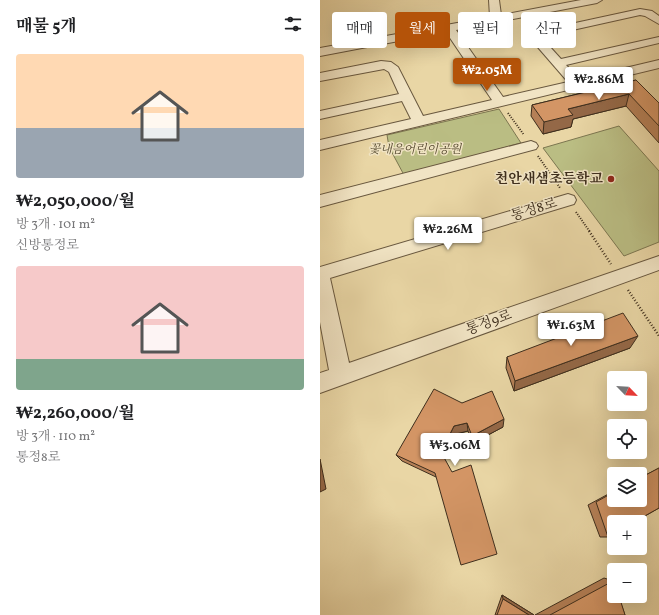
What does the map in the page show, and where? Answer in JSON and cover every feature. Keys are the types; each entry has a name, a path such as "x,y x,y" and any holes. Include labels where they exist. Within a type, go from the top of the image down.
{"street":[{"path":"494,0 495,12"},
{"path":"513,14 545,5 597,0"},
{"path":"577,84 533,35 640,12 648,13 659,21"},
{"path":"450,29 500,102"},
{"path":"320,52 395,38"},
{"path":"558,63 659,40"},
{"path":"320,145 659,64"},
{"path":"320,77 387,65 394,70 419,121"},
{"path":"320,114 406,96"},
{"path":"320,201 531,146"},
{"name":"통정8로","path":"341,376 320,275 568,200"},
{"name":"통정9로","path":"320,383 659,263"}],"path":[{"name":"통정8로","path":"500,102 568,200"}],"green space":[{"name":"꽃내음어린이공원","path":"499,109 521,143 404,175 389,147 387,135"},
{"path":"619,126 659,171 659,242 624,256 543,148"}],"building":[{"path":"636,80 659,103 659,126 629,94 568,109 573,115 544,122 532,105"},
{"path":"623,313 638,336 515,381 507,357"},
{"path":"434,389 462,403 492,391 504,419 472,436 467,423 454,426 441,452 452,472 471,465 497,554 461,565 435,473 396,455"},
{"path":"659,468 659,508 646,515 607,515 607,534 596,502 607,496 607,507 647,507 647,474"},
{"path":"607,584 607,603 621,603 625,615 550,615"},
{"path":"503,599 529,615 497,615"}],"place":[{"name":"천안새샘초등학교","path":"611,179"}]}
